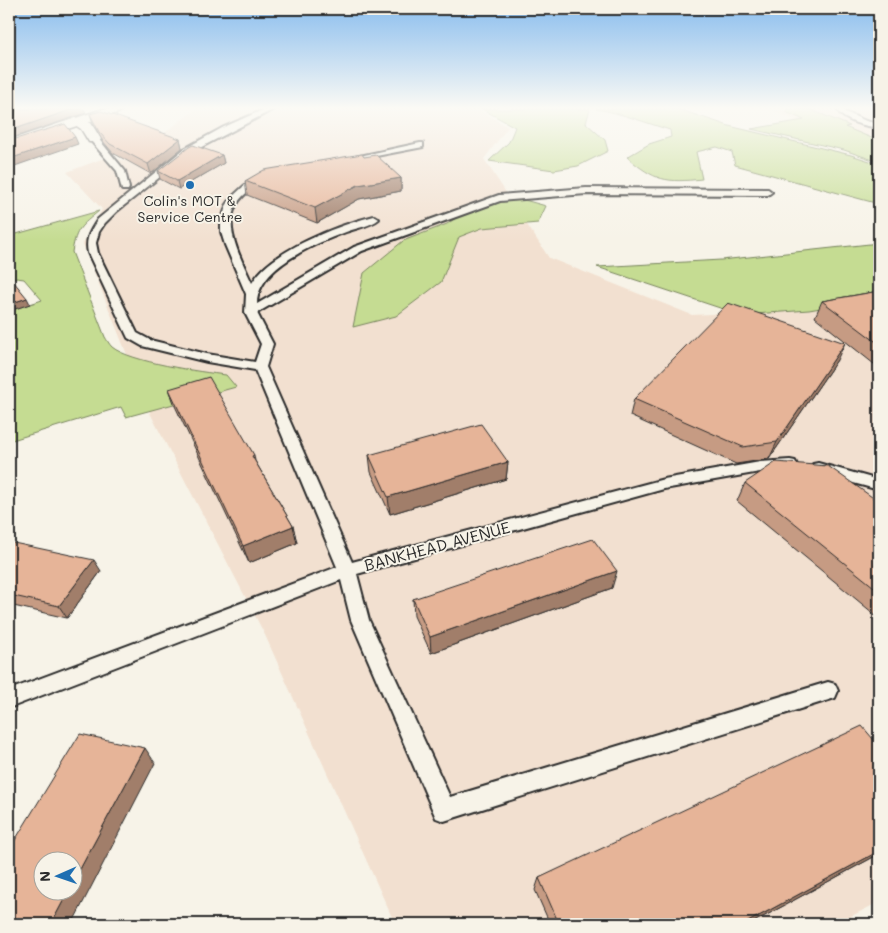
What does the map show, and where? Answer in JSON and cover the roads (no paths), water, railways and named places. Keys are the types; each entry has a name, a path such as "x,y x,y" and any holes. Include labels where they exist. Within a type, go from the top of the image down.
{"lane":[{"path":"105,153 121,171 125,188"},
{"path":"185,153 101,221 94,232 92,242 93,253 132,335 155,346 207,358 260,367"},
{"path":"332,162 381,153"},
{"path":"276,175 260,180 240,194 228,207 226,233 252,294 251,312 267,344 260,367 347,570 360,620 444,810 828,691"},
{"path":"251,312 358,249 498,198 586,191 768,192"},
{"path":"252,294 262,278 275,264 294,252 325,236 374,219"},
{"name":"BANKHEAD AVENUE","path":"9,699 347,570 664,484 760,467 787,465 827,469 879,485"}],"place":[{"name":"Colin's MOT & Service Centre","path":"190,185"}]}
